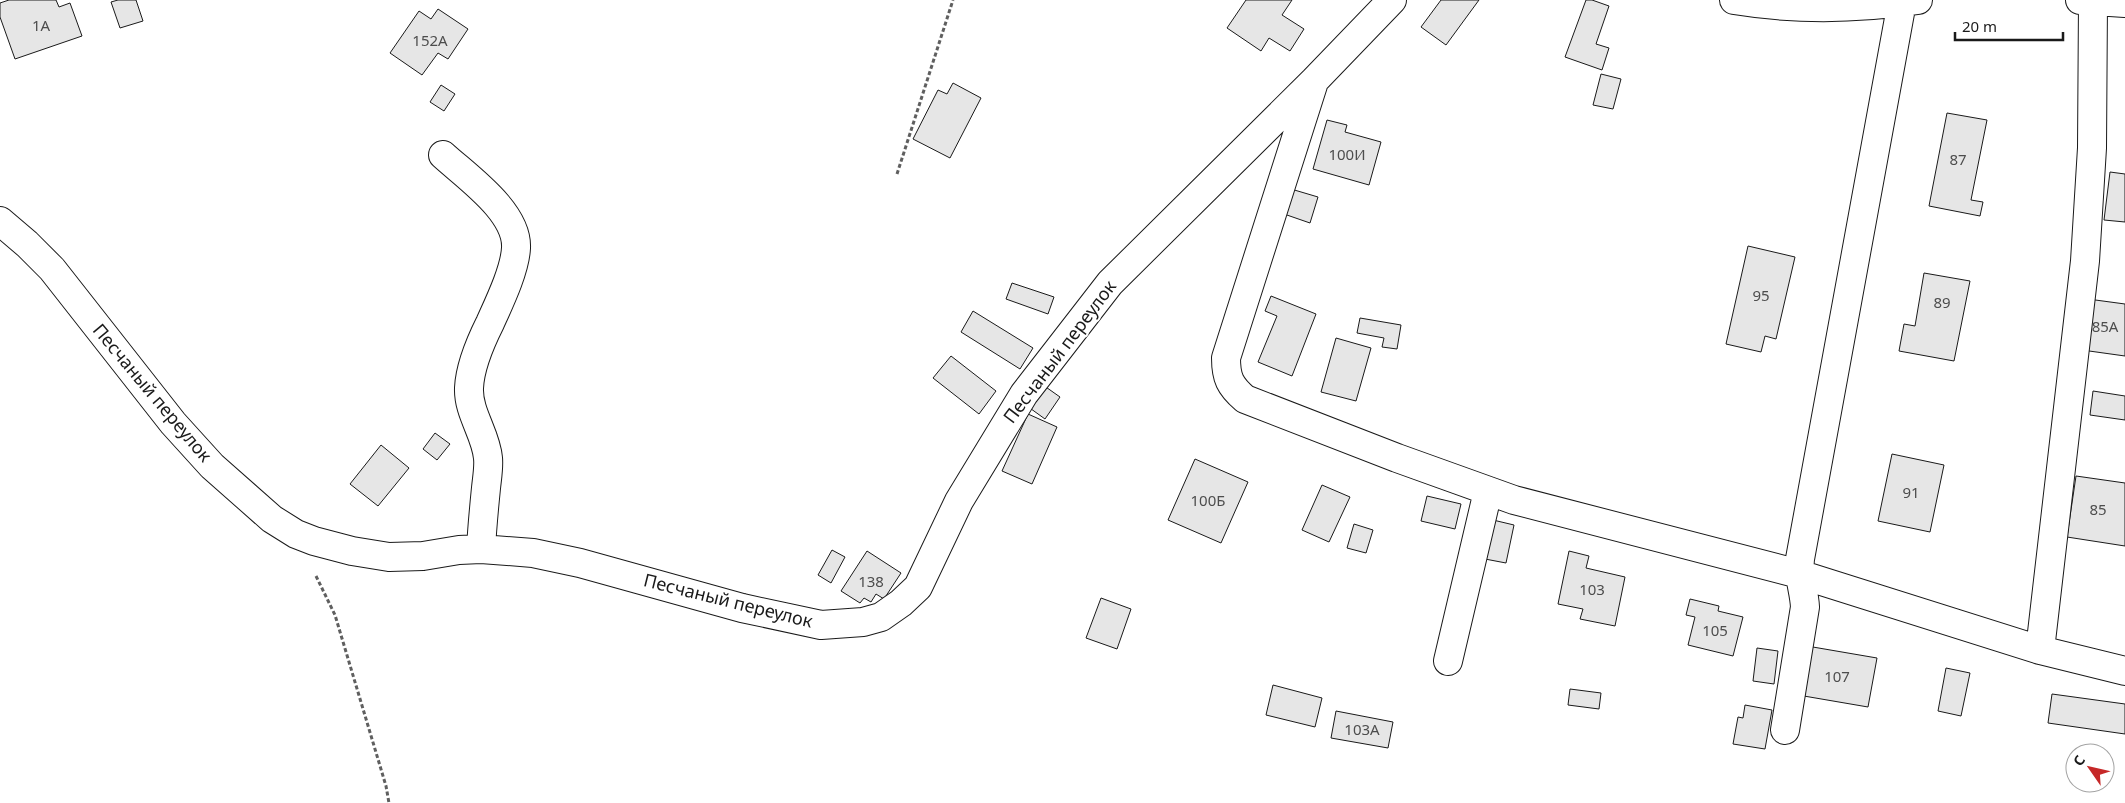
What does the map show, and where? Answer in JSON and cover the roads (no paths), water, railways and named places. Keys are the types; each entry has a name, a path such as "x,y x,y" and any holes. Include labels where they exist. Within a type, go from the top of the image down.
{"lane":[{"name":"Песчаный переулок","path":"0,221 52,269 173,423 212,466 272,519 296,534 352,551 390,557 422,556 459,550 481,549 533,553 580,563 742,608 821,625 862,622 881,617 901,603 918,587 959,501 1024,394 1110,283 1314,81 1392,0"},
{"path":"1734,0 1766,6 1837,8 1910,1 1798,574 1804,595 1805,607 1785,730"},
{"path":"2040,650 2085,261 2092,148 2087,0 2125,2"},
{"path":"1314,81 1231,337 1226,358 1226,374 1235,391 1246,399 1397,458 1514,500 1798,574 2040,650 2125,671"},
{"path":"443,155 497,205 509,221 516,243 503,294 482,340 472,368 469,387 470,402 488,459 481,549"},
{"path":"1448,661 1488,491"}]}
